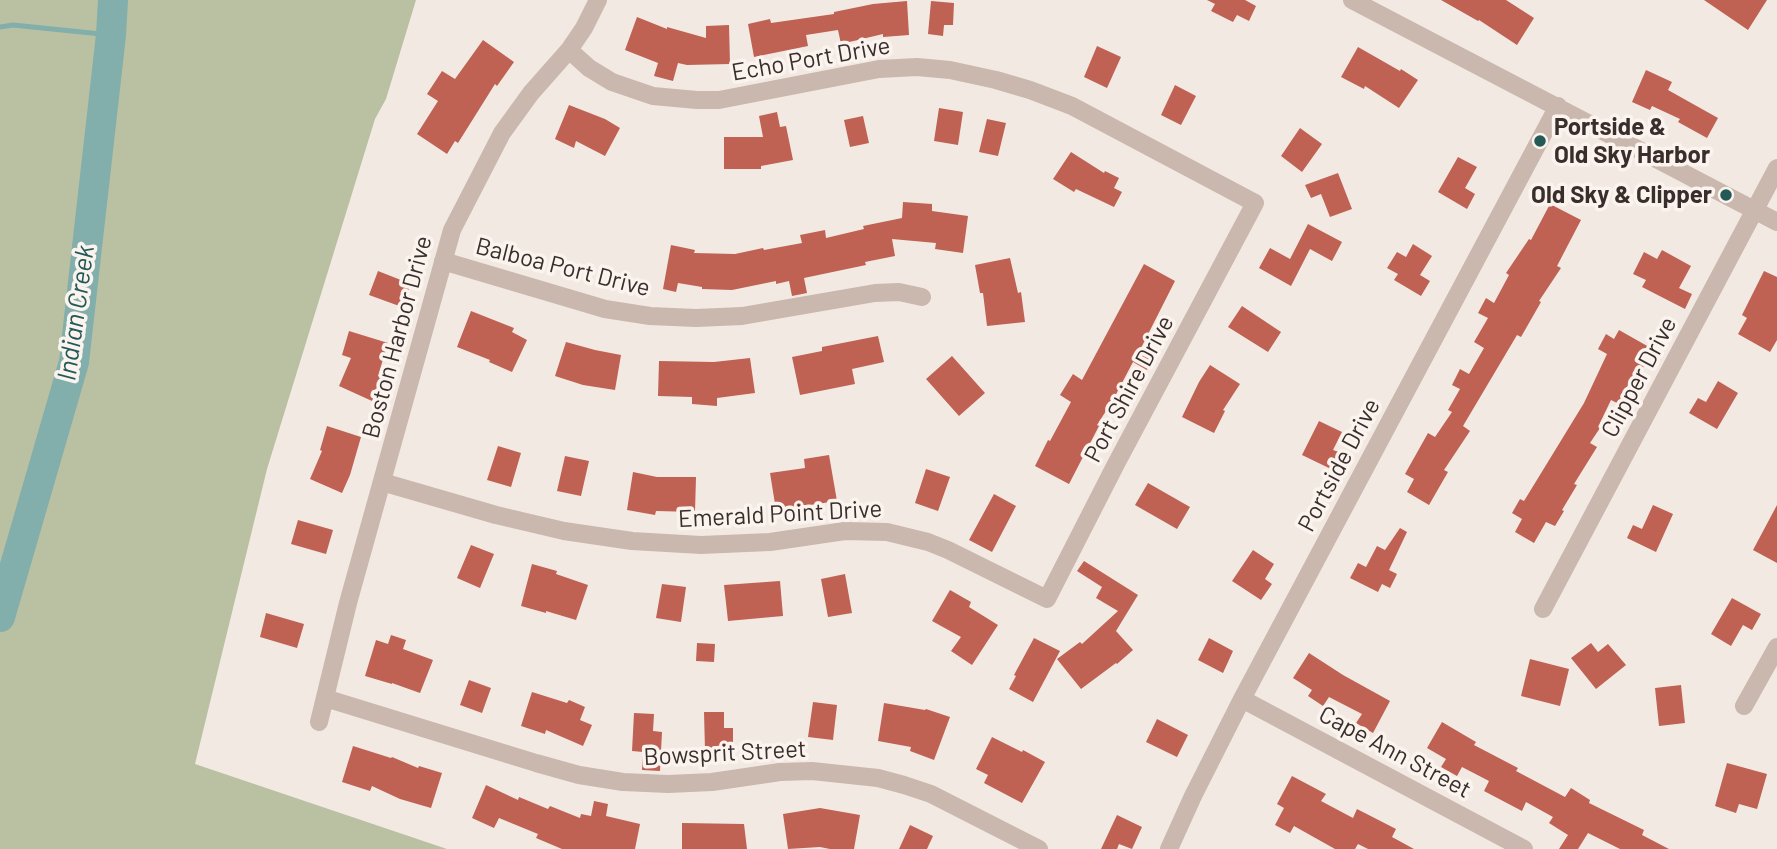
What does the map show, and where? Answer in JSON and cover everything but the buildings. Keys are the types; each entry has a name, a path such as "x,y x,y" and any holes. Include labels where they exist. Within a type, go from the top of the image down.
{"street":[{"name":"Boston Harbor Drive","path":"319,722 348,603 452,230 502,133 531,93 569,50 598,0"},
{"path":"1352,0 1777,222"},
{"name":"Echo Port Drive","path":"569,50 589,68 612,82 653,96 697,100 719,100 879,69 916,67 962,72 1030,90 1072,106 1255,203"},
{"name":"Portside Drive","path":"1169,849 1242,698 1558,106"},
{"name":"Clipper Drive","path":"1543,609 1777,167"},
{"name":"Port Shire Drive","path":"1047,599 1255,203"},
{"name":"Balboa Port Drive","path":"443,261 605,309 650,316 742,316 875,293 899,292 922,297"},
{"name":"Emerald Point Drive","path":"382,482 496,515 564,531 632,541 701,545 770,542 845,531 887,532 908,536 948,550 1047,599"},
{"path":"1744,706 1777,647"},
{"name":"Bowsprit Street","path":"325,698 536,763 579,775 623,782 712,782 780,772 812,771 878,778 931,794 1039,849"},
{"name":"Cape Ann Street","path":"1242,698 1524,849"}],"green space":[{"path":"0,0 416,0 386,99 375,119 267,469 195,764 447,849 0,849"}],"waterway":[{"name":"Indian Creek","path":"0,617 74,362 113,0"},
{"path":"0,27 13,25 111,35"}],"place":[{"name":"Portside & Old Sky Harbor","path":"1540,141"},
{"name":"Old Sky & Clipper","path":"1726,195"}]}
